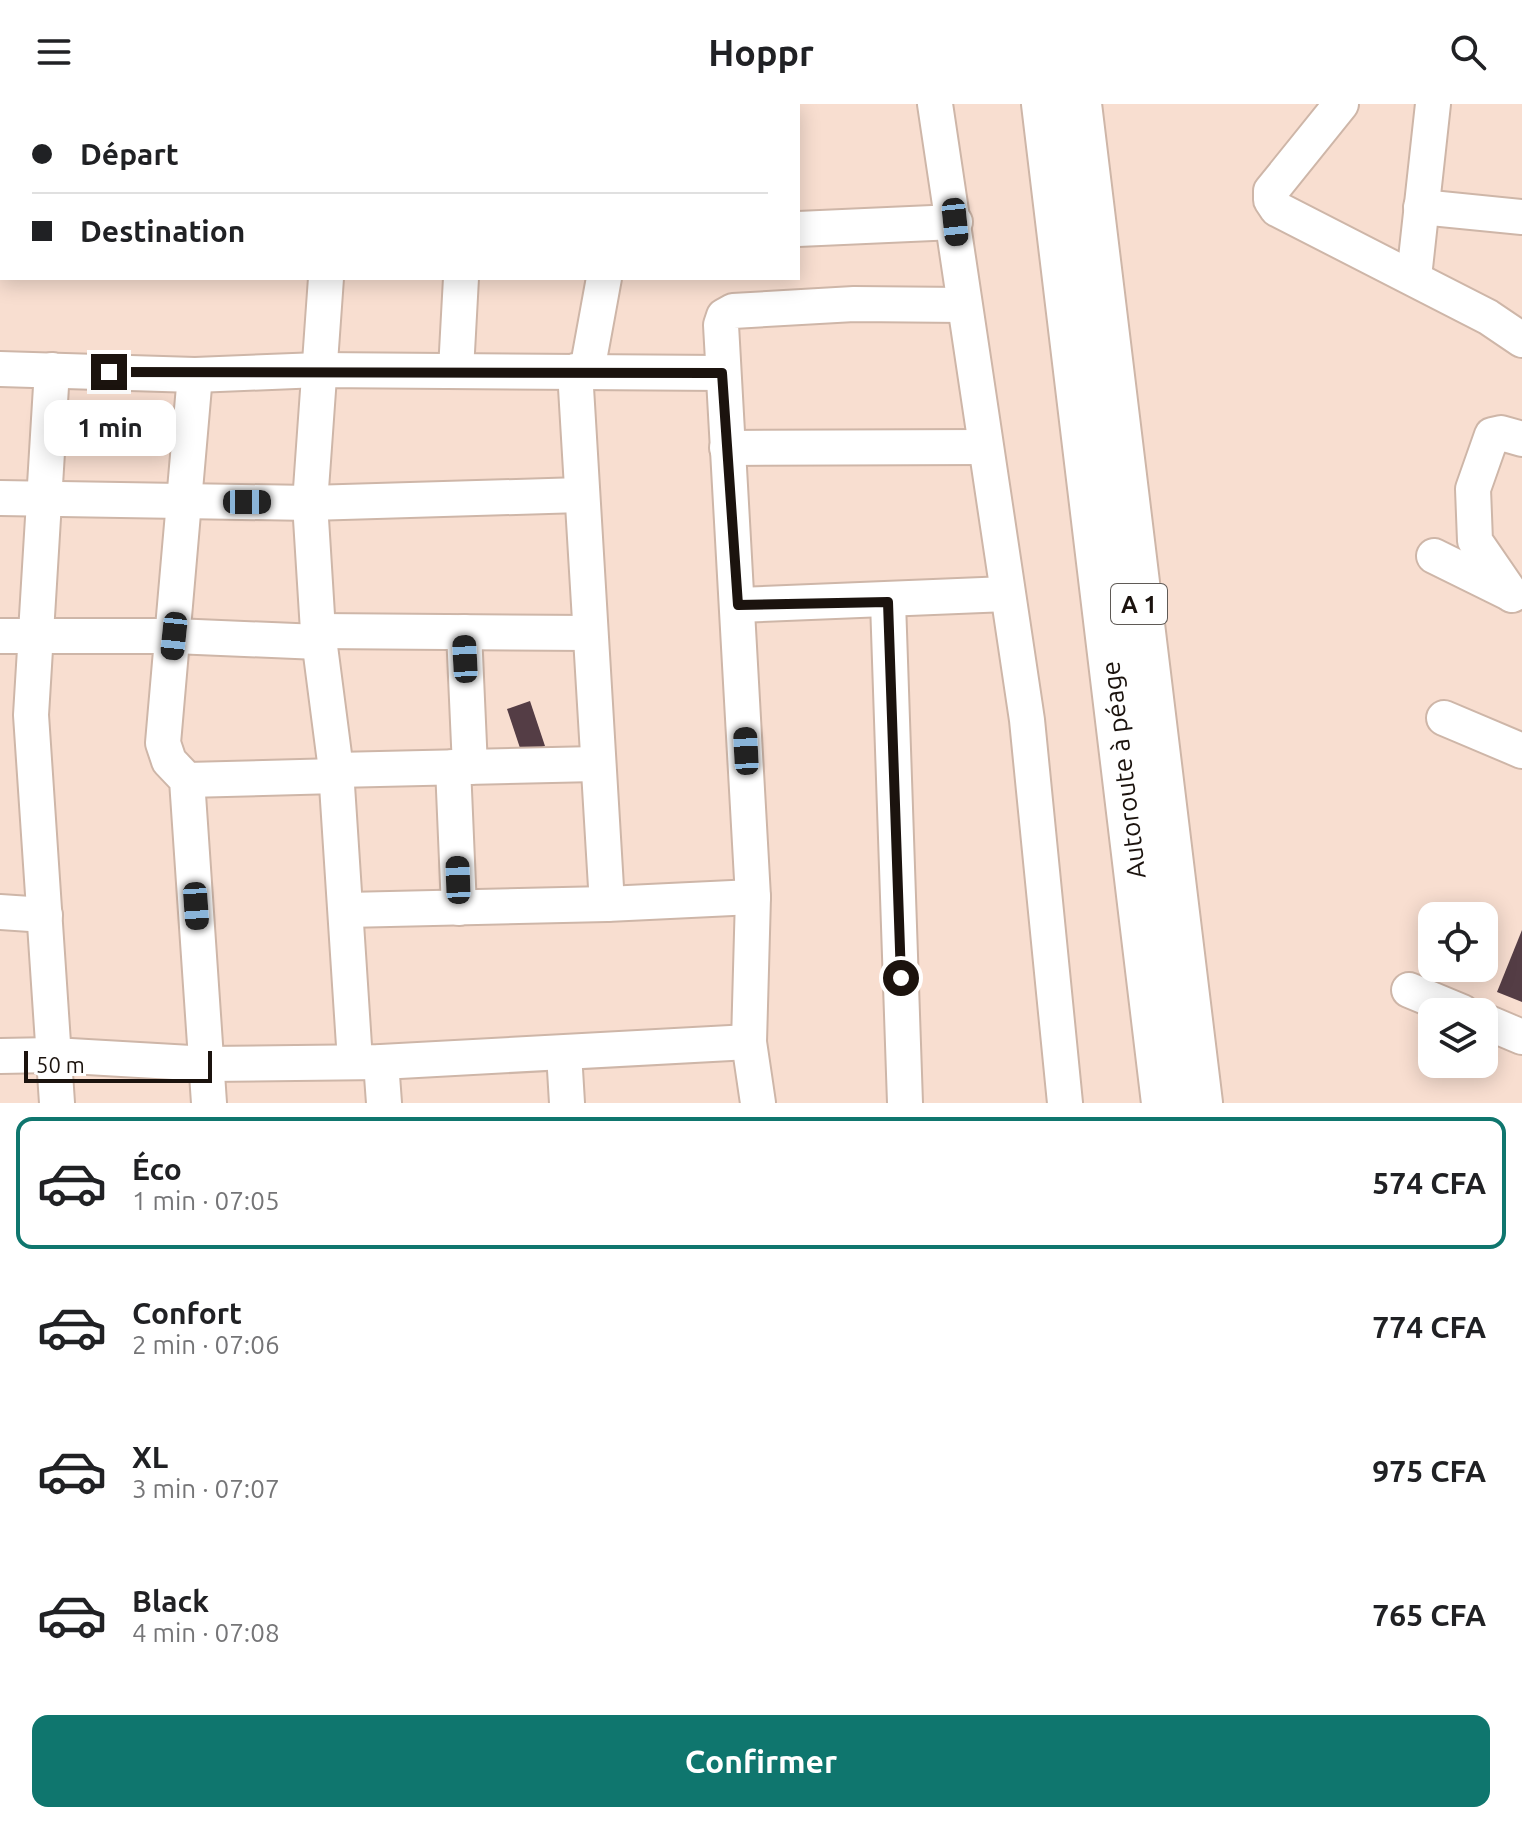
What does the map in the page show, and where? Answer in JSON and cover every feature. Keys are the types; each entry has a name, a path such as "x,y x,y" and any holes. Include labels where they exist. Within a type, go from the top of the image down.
{"highway":[{"name":"Autoroute à péage","path":"1044,104 1164,1103"},
{"name":"A 1","path":"1079,104 1200,1103"}],"street":[{"path":"935,104 1027,720 1065,1103"},
{"path":"1341,104 1271,191 1271,200 1277,209 1414,277 1488,317 1522,340"},
{"path":"1414,277 1433,104"},
{"path":"1421,207 1522,217"},
{"path":"800,229 955,222"},
{"path":"326,280 310,503 319,636 337,773 346,910 368,1062 384,1103"},
{"path":"456,370 461,280"},
{"path":"604,280 581,371 581,495 607,904"},
{"path":"758,1103 749,1042 753,897 721,325 724,316 733,311 854,304 964,305"},
{"path":"0,369 195,375 319,370 722,373"},
{"path":"52,370 41,498 17,636 31,715 57,1103"},
{"path":"195,375 163,743 169,761 187,780 209,1103"},
{"path":"1517,597 1475,541 1473,489 1492,435 1501,433 1522,439"},
{"path":"727,448 984,447"},
{"path":"0,498 310,503 581,495"},
{"path":"1434,556 1517,597"},
{"path":"738,605 888,602 1007,594"},
{"path":"888,602 905,1103"},
{"path":"459,908 464,632"},
{"path":"17,636 589,633"},
{"path":"1444,718 1522,751"},
{"path":"187,780 596,764"},
{"path":"346,910 753,897"},
{"path":"0,912 45,915"},
{"path":"1409,990 1428,998"},
{"path":"1498,1027 1522,1037"},
{"path":"0,1056 53,1055 208,1064 368,1062 749,1042"},
{"path":"564,1053 567,1103"}],"building":[{"path":"530,701 545,746 522,754 507,709"},
{"path":"1522,930 1522,1002 1497,992"}],"route":[{"path":"109,372 195,375 319,370 722,373 738,605 888,602 901,978"}]}
